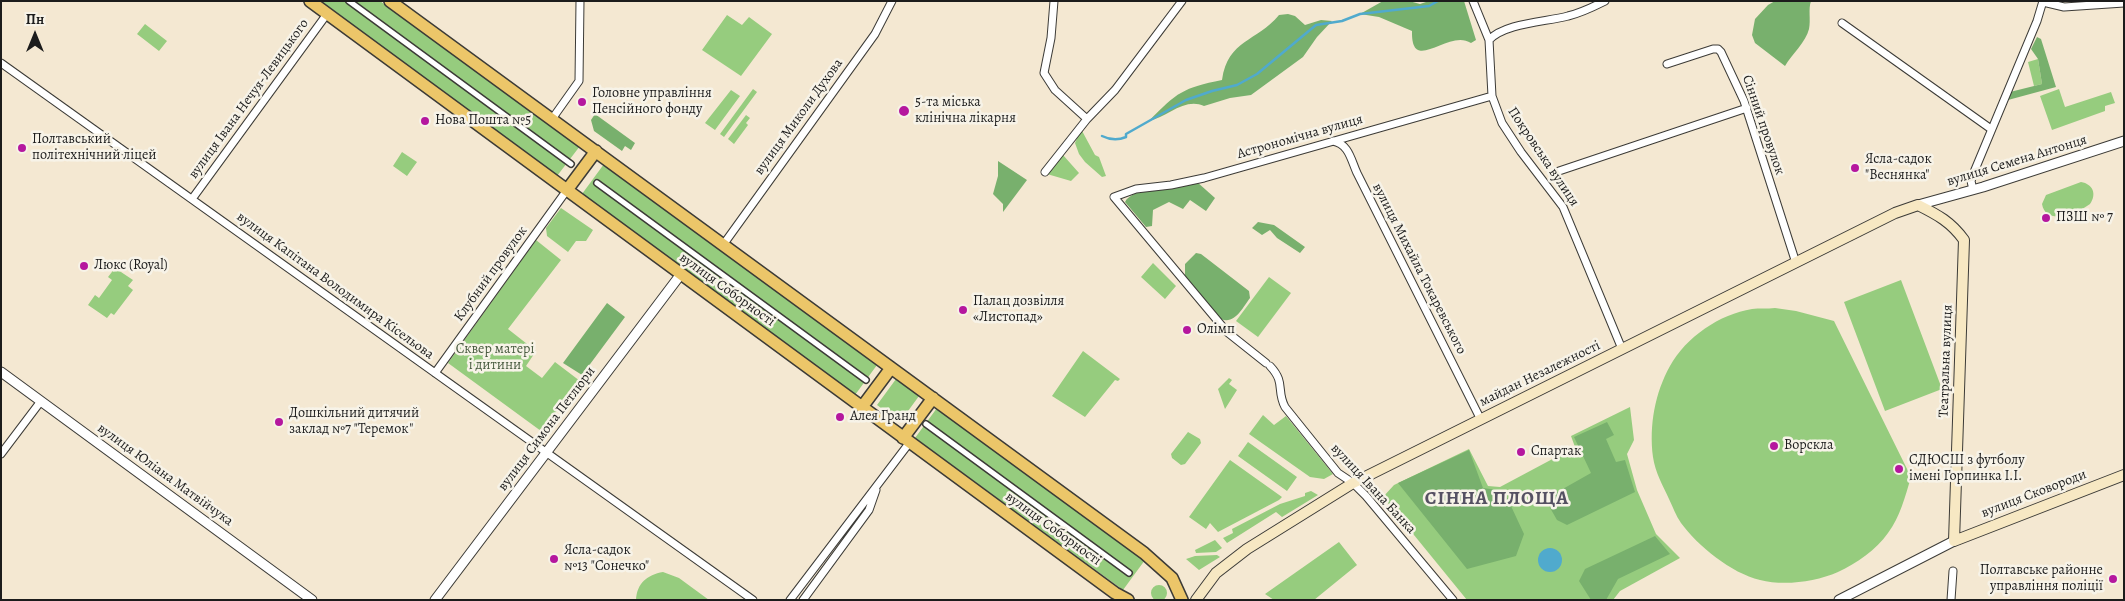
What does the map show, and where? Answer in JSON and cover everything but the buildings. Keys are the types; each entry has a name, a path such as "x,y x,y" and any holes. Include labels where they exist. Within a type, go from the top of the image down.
{"main road":[{"name":"вулиця Соборності","path":"310,1 906,440 1115,593 1128,600"},
{"path":"390,1 1144,553 1172,578 1182,600"},
{"path":"567,190 596,151"},
{"name":"майдан Незалежності","path":"1196,600 1216,573 1247,549 1353,483 1480,418 1895,213 1918,205"},
{"name":"Театральна вулиця","path":"1918,205 1954,226 1964,240 1954,541"},
{"path":"862,407 891,368"},
{"path":"906,440 933,398"},
{"name":"вулиця Сковороди","path":"1954,541 2124,475"}],"street":[{"path":"349,1 571,164"},
{"path":"552,119 579,81 580,1"},
{"name":"вулиця Миколи Духова","path":"724,245 875,34 892,1"},
{"path":"1054,1 1051,38 1044,73 1055,90 1087,118"},
{"path":"1045,172 1087,118 1115,90 1182,1"},
{"name":"Покровська вулиця","path":"1473,1 1489,40 1492,96 1502,123 1521,152 1563,207 1622,349"},
{"path":"1489,40 1493,36 1520,26 1569,16 1604,1"},
{"path":"1973,190 1971,181 2043,2 2064,7 2124,3"},
{"name":"вулиця Івана Нечуя-Левицького","path":"192,199 327,14"},
{"path":"1842,23 1991,129"},
{"name":"Сінний провулок","path":"1666,64 1707,50 1718,49 1721,52 1741,91 1796,263"},
{"name":"вулиця Капітана Володимира Кісельова","path":"1,63 753,600"},
{"name":"Астрономічна вулиця","path":"1114,197 1136,189 1188,182 1492,96"},
{"path":"1559,171 1747,108"},
{"path":"1329,141 1338,142 1348,150 1352,142 1364,132"},
{"name":"вулиця Семена Антонця","path":"1918,205 1973,190 2124,141"},
{"name":"вулиця Михайла Токаревського","path":"1348,150 1357,173 1480,418"},
{"path":"597,182 866,380"},
{"name":"Клубний провулок","path":"435,373 567,190"},
{"name":"вулиця Івана Банка","path":"1114,197 1227,332 1268,365 1281,380 1281,396 1285,406 1338,473 1353,483 1396,530 1452,600"},
{"name":"вулиця Симона Петлюри","path":"435,600 681,274"},
{"name":"вулиця Юліана Матвійчука","path":"1,372 312,600"},
{"path":"1,454 41,401"},
{"path":"926,424 1129,573"},
{"path":"790,600 879,483 906,440"},
{"path":"803,600 869,510 879,483"},
{"path":"1839,600 1954,541"},
{"path":"1951,600 1953,571"}],"green space":[{"path":"317,1 380,1 580,146 557,176"},
{"path":"1383,1 1409,1 1420,4 1429,1 1464,1 1476,40 1471,43 1462,40 1452,41 1424,51 1418,50 1413,44 1412,31 1379,17 1360,14"},
{"path":"1775,1 1811,1 1810,26 1807,34 1785,66 1755,43 1752,35 1755,19 1768,5"},
{"path":"1288,14 1295,16 1305,25 1321,20 1332,21 1317,37 1303,57 1251,95 1230,98 1204,106 1190,104 1149,121 1167,103 1181,93 1198,86 1222,80 1230,56 1244,42 1262,31 1279,15"},
{"path":"727,15 742,25 749,17 772,34 741,76 702,50"},
{"path":"145,24 167,41 159,51 137,34"},
{"path":"2037,37 2041,39 2056,87 2008,100 2010,92 2042,84 2038,59 2031,49"},
{"path":"2038,59 2042,84 2034,86 2028,62"},
{"path":"753,89 757,92 724,137 720,134"},
{"path":"2059,89 2065,107 2111,92 2115,103 2105,106 2105,111 2052,130 2040,96"},
{"path":"731,90 740,96 715,130 705,123"},
{"path":"595,114 635,143 631,150 625,146 622,151 594,131 591,120"},
{"path":"746,115 750,118 746,123 748,125 734,144 728,139"},
{"path":"1081,129 1095,155 1099,157 1106,176 1102,177 1079,154 1075,143"},
{"path":"402,152 417,162 407,176 393,166"},
{"path":"1063,155 1079,173 1071,181 1047,174"},
{"path":"998,161 1027,180 1003,212 1003,204 993,194 998,176"},
{"path":"604,164 877,365 855,395 582,194"},
{"path":"1197,182 1215,198 1206,211 1190,200 1183,209 1169,202 1153,210 1152,226 1146,227 1125,202 1129,197 1147,190"},
{"path":"2081,182 2093,190 2090,204 2078,211 2063,216 2050,215 2045,211 2042,204 2046,195"},
{"path":"561,208 593,230 586,241 576,241 568,252 547,236 546,228"},
{"path":"1258,222 1274,225 1305,247 1300,253 1277,238 1270,230 1262,235 1252,228"},
{"name":"Сквер матері і дитини","path":"536,240 561,260 508,329 536,351 526,366 542,378 555,362 580,381 541,431 448,363"},
{"path":"1196,253 1201,254 1249,291 1250,298 1230,320 1221,319 1185,278 1185,264"},
{"path":"1153,263 1176,286 1165,299 1141,277"},
{"path":"115,268 133,280 128,286 133,290 114,315 111,313 107,318 88,305 95,295 99,298 112,280 108,277"},
{"path":"1269,277 1291,293 1258,337 1236,321"},
{"path":"1901,280 1942,389 1885,411 1844,302"},
{"path":"607,303 625,317 582,375 563,363"},
{"name":"Ворскла","path":"1775,308 1796,311 1834,321 1911,477 1896,520 1883,539 1872,550 1838,572 1810,581 1789,583 1769,582 1749,576 1716,558 1696,541 1679,520 1662,484 1654,463 1652,445 1654,410 1660,387 1670,366 1685,346 1705,328 1728,316 1752,309"},
{"path":"1083,351 1120,379 1118,381 1115,380 1085,417 1052,396"},
{"path":"1229,378 1232,380 1229,384 1237,390 1225,409 1218,389"},
{"path":"896,379 919,396 900,422 877,405"},
{"path":"1630,407 1634,440 1627,454 1637,490 1656,534 1680,558 1620,591 1613,600 1467,600 1383,497 1394,485 1469,449 1488,486 1500,487 1575,447 1571,436"},
{"path":"937,408 1145,560 1123,590 915,438"},
{"path":"1263,415 1274,425 1286,416 1333,474 1324,479 1310,477 1249,434"},
{"path":"1607,422 1614,435 1606,439 1616,462 1625,460 1635,492 1567,525 1557,520 1545,499 1591,473 1574,437"},
{"path":"1188,432 1200,439 1201,443 1185,464 1181,465 1172,458 1171,454"},
{"path":"1248,442 1297,477 1287,491 1238,456"},
{"path":"1469,450 1483,488 1504,491 1524,534 1516,556 1467,569 1398,483"},
{"path":"1230,460 1282,497 1218,532 1210,523 1206,529 1189,517"},
{"path":"1311,491 1318,495 1282,517 1276,512 1227,543 1223,538 1233,533 1232,529 1280,504 1305,496 1305,493"},
{"path":"1655,536 1670,554 1618,579 1606,600 1591,600 1579,581 1585,569"},
{"path":"1215,540 1222,548 1216,552 1196,553 1195,550"},
{"path":"1339,542 1357,565 1314,600 1274,600 1265,594"},
{"path":"1217,555 1220,557 1199,570 1186,559 1195,556"},
{"path":"663,572 679,578 709,600 636,600 641,584 652,575"},
{"path":"1159,585 1167,593 1159,601 1151,593"}],"water":[{"path":"1550,548 1558,552 1562,560 1558,568 1550,572 1542,568 1538,560 1542,552"}],"waterway":[{"path":"1102,136 1114,140 1126,137 1126,134 1186,100 1237,85 1257,74 1316,25 1342,21 1360,14 1429,6 1438,1"}],"place":[{"name":"Головне управління Пенсійного фонду","path":"582,102"},
{"name":"5-та міська клінічна лікарня","path":"904,111"},
{"name":"Нова Пошта №5","path":"425,121"},
{"name":"Полтавський політехнічний ліцей","path":"22,148"},
{"name":"Ясла-садок \"Веснянка\"","path":"1855,168"},
{"name":"ПЗШ № 7","path":"2046,218"},
{"name":"Люкс (Royal)","path":"84,266"},
{"name":"Палац дозвілля «Листопад»","path":"963,310"},
{"name":"Олімп","path":"1187,330"},
{"name":"Алея Гранд","path":"840,417"},
{"name":"Дошкільний дитячий заклад №7 \"Теремок\"","path":"279,422"},
{"name":"Ворскла","path":"1774,446"},
{"name":"Спартак","path":"1521,452"},
{"name":"СДЮСШ з футболу імені Горпинка І.І.","path":"1899,469"},
{"name":"Ясла-садок №13 \"Сонечко\"","path":"554,559"},
{"name":"Полтавське районне управління поліції","path":"2113,579"}],"district":[{"name":"СІННА ПЛОЩА","path":"1497,499"}]}
